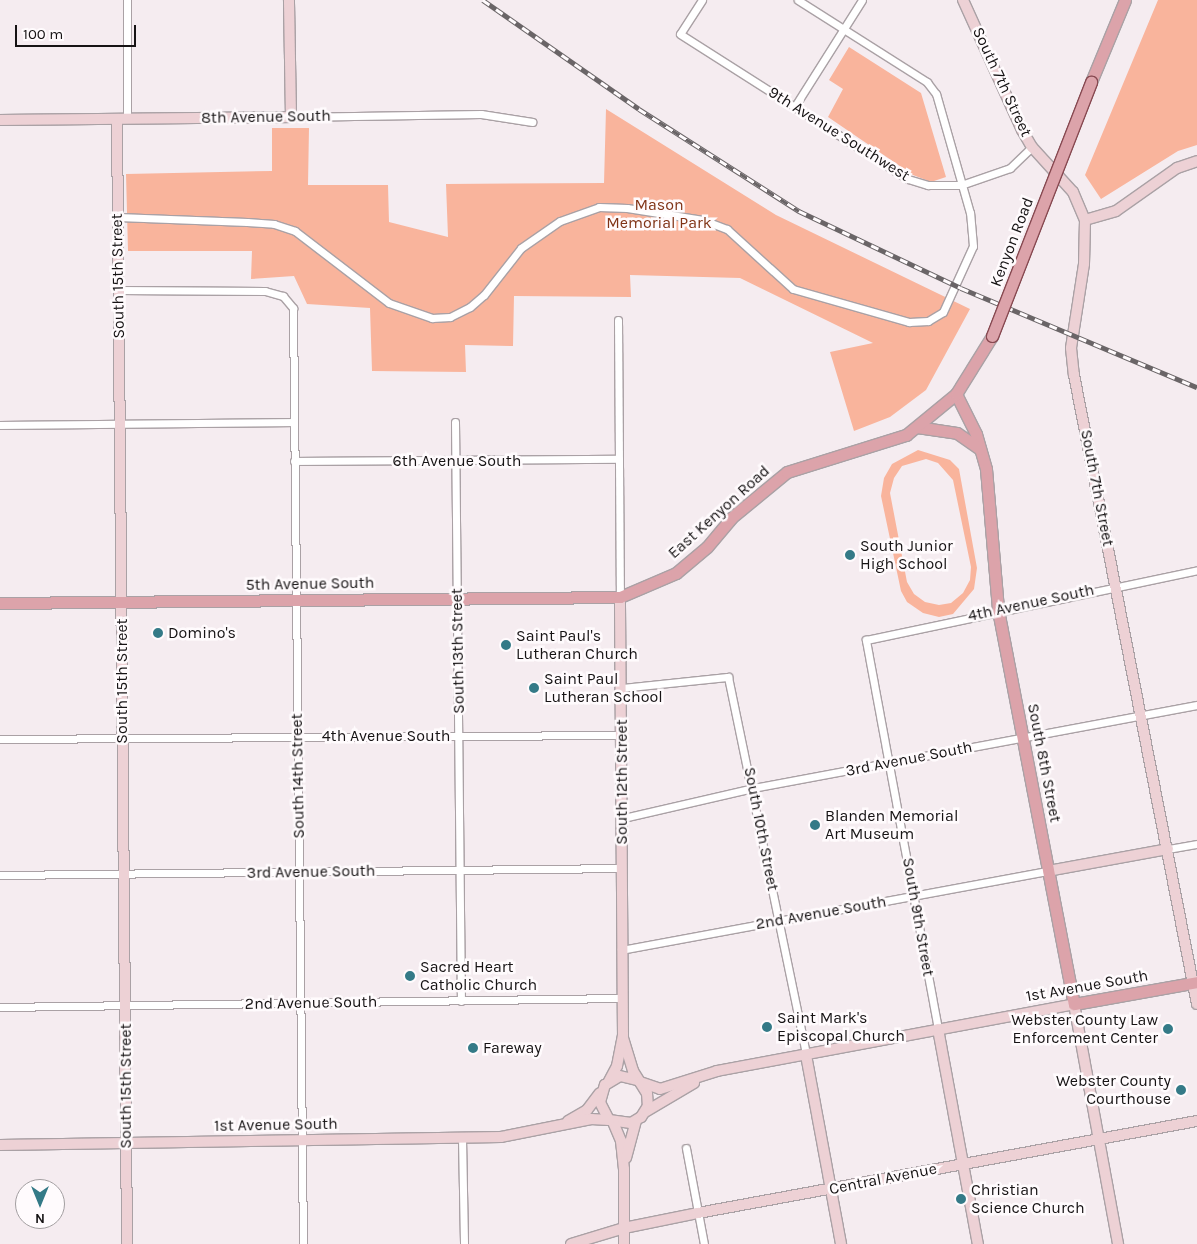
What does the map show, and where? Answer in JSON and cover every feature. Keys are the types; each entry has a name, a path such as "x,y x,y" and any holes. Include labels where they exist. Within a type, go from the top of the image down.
{"main road":[{"path":"289,0 291,117"},
{"name":"South 7th Street","path":"963,0 1032,147 1073,192 1084,220 1085,248 1071,348 1195,983 1197,1004"},
{"name":"Kenyon Road","path":"871,448 906,435 956,394 992,336 1125,0"},
{"name":"8th Avenue South","path":"0,120 291,117"},
{"name":"South 15th Street","path":"122,119 118,217 128,1244"},
{"path":"1084,220 1116,211 1177,168 1197,161"},
{"name":"South 8th Street","path":"956,394 981,451 990,495 998,610 1118,1244"},
{"path":"917,427 958,433 981,451"},
{"name":"East Kenyon Road","path":"620,597 676,573 707,547 731,518 787,472 828,457 871,448"},
{"name":"5th Avenue South","path":"0,603 620,597"},
{"name":"South 12th Street","path":"609,1081 617,1066 622,1034 620,597"},
{"name":"2nd Avenue South","path":"1048,871 1168,849"},
{"name":"1st Avenue South","path":"639,1081 660,1089 717,1071 1195,983"},
{"name":"South 9th Street","path":"938,1029 978,1244"},
{"name":"South 12th Street","path":"622,1034 639,1081"},
{"name":"South 10th Street","path":"806,1055 841,1244"},
{"name":"1st Avenue South","path":"645,1112 663,1099 717,1071"},
{"path":"611,1121 625,1124 636,1121 645,1112 648,1100 639,1081 626,1076 609,1081 602,1090 601,1108 611,1121 621,1141 624,1169 624,1244"},
{"name":"1st Avenue South","path":"551,1128 587,1110 602,1090"},
{"name":"1st Avenue South","path":"0,1145 501,1137 591,1119 611,1121"},
{"path":"624,1169 636,1121"},
{"name":"Central Avenue","path":"571,1244 624,1228 698,1213 1197,1121"}],"street":[{"name":"South 15th Street","path":"122,119 127,0"},
{"name":"9th Avenue Southwest","path":"702,0 680,34 908,180 928,185 961,185 1010,168 1032,147"},
{"path":"118,217 247,222 295,231 389,303 432,318 450,317 470,306 484,295 521,248 560,221 599,207 644,210 703,220 727,230 793,289 909,322 924,322 943,312 969,257 974,234 936,94 927,82 798,0"},
{"path":"794,106 862,0"},
{"name":"8th Avenue South","path":"291,117 481,114 532,122"},
{"name":"South 14th Street","path":"119,290 265,291 283,296 292,308 303,1244"},
{"name":"South 12th Street","path":"618,320 620,597"},
{"path":"0,425 294,422"},
{"name":"South 13th Street","path":"455,422 461,1001"},
{"name":"6th Avenue South","path":"294,462 619,459"},
{"name":"4th Avenue South","path":"866,640 1116,585 1197,570"},
{"name":"South 9th Street","path":"866,640 915,896 938,1029"},
{"name":"South 10th Street","path":"621,688 728,677 753,788 806,1055"},
{"name":"3rd Avenue South","path":"622,818 753,788 1197,705"},
{"name":"4th Avenue South","path":"0,739 622,735"},
{"name":"2nd Avenue South","path":"1168,849 1197,844"},
{"name":"3rd Avenue South","path":"0,875 622,868"},
{"name":"2nd Avenue South","path":"621,950 1048,871"},
{"name":"2nd Avenue South","path":"0,1007 621,998"},
{"path":"462,1138 464,1244"},
{"path":"686,1148 704,1244"}],"green space":[{"path":"1158,0 1197,0 1197,145 1178,151 1101,199 1085,175"},
{"path":"849,47 921,93 946,177 931,182 913,175 828,117 843,89 829,80"},
{"name":"Mason Memorial Park","path":"606,109 776,215 970,309 926,390 890,417 854,431 830,352 873,343 740,278 630,275 631,297 514,296 513,346 465,345 466,372 372,371 370,308 307,304 294,276 251,279 252,251 128,251 126,174 272,171 272,128 309,128 308,185 388,185 389,222 448,237 446,184 604,183"},
{"path":"918,450 950,460 959,469 977,568 974,589 953,614 939,617 923,613 907,602 901,591 881,496 884,478 892,464","holes":["926,459 938,463 953,480 971,567 970,580 963,593 951,603 939,605 925,602 914,594 907,582 890,493 894,478 902,466"]}],"railway":[{"path":"483,0 639,109 799,211 961,288 1197,387"}],"place":[{"name":"South Junior High School","path":"850,555"},
{"name":"Domino's","path":"158,633"},
{"name":"Saint Paul's Lutheran Church","path":"506,645"},
{"name":"Saint Paul Lutheran School","path":"534,688"},
{"name":"Blanden Memorial Art Museum","path":"815,825"},
{"name":"Sacred Heart Catholic Church","path":"410,976"},
{"name":"Saint Mark's Episcopal Church","path":"767,1027"},
{"name":"Webster County Law Enforcement Center","path":"1168,1029"},
{"name":"Fareway","path":"473,1048"},
{"name":"Webster County Courthouse","path":"1181,1090"},
{"name":"Christian Science Church","path":"961,1199"}]}
